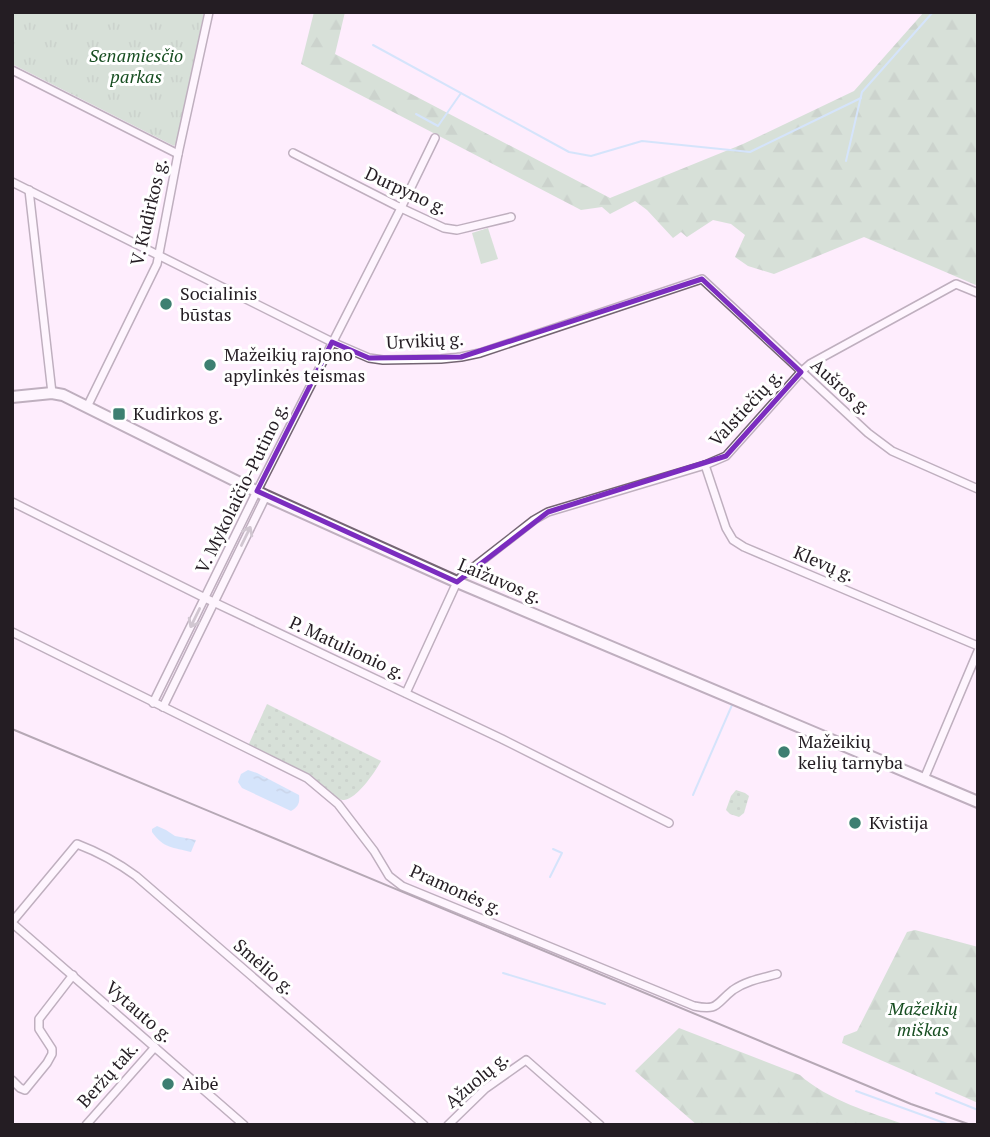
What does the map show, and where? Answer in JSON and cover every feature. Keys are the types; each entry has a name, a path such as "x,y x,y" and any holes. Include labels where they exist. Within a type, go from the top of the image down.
{"main road":[{"name":"Laižuvos g.","path":"12,397 52,393 63,395 262,493 457,582 978,802"}],"street":[{"name":"V. Kudirkos g.","path":"87,407 157,264 209,12"},
{"path":"12,70 178,154"},
{"name":"V. Mykolaičio-Putino g.","path":"163,708 214,603 332,342 435,138"},
{"name":"Durpyno g.","path":"293,153 444,228 457,230 510,217"},
{"name":"Urvikių g.","path":"12,182 332,342 369,358 383,360 441,359 480,353 702,279"},
{"path":"29,190 52,393"},
{"name":"Aušros g.","path":"702,279 801,372 892,451 978,489"},
{"name":"Valstiečių g.","path":"457,582 534,520 548,512 705,465 726,456 810,364 956,284 978,293"},
{"name":"Klevų g.","path":"705,465 726,528 733,540 978,648"},
{"name":"V. Mykolaičio-Putino g.","path":"153,703 205,598 262,493"},
{"name":"P. Matulionio g.","path":"12,502 668,823"},
{"path":"406,693 457,582"},
{"name":"Pramonės g.","path":"12,632 307,778 338,804 374,851 389,876 402,886 694,1006 709,1009 754,979 777,974"},
{"path":"924,779 978,648"},
{"name":"Smėlio g.","path":"13,926 76,844 113,860 136,876 424,1125"},
{"name":"Vytauto g.","path":"13,926 244,1125"},
{"path":"12,1080 25,1090 50,1059 52,1049 39,1029 39,1019 73,975"},
{"name":"Beržų tak.","path":"86,1125 155,1047"},
{"name":"Ąžuolų g.","path":"448,1125 485,1089 526,1060 600,1125"}],"highlighted area":[{"path":"702,279 801,372 726,456 548,512 457,582 257,491 332,342 369,358 461,357"}],"green space":[{"name":"Senamiesčio parkas","path":"12,12 204,12 178,141 174,146 12,64"},
{"path":"314,12 345,12 335,54 610,198 743,144 854,91 924,12 978,12 978,286 864,237 774,274 748,266 735,257 745,235 731,224 713,220 687,237 681,232 673,238 635,201 610,214 602,207 581,210 301,64"},
{"path":"488,228 498,259 481,264 472,233"},
{"path":"267,704 381,761 360,790 349,798 338,799 305,774 248,746"},
{"path":"736,790 749,796 744,813 739,817 726,810"},
{"name":"Mažeikių miškas","path":"915,930 978,947 978,1103 842,1043 844,1036 857,1031 907,932"},
{"path":"679,1028 800,1075 836,1098 907,1125 697,1125 635,1071"}],"water":[{"path":"248,770 299,795 297,806 291,811 242,788 238,782 241,774"},
{"path":"157,826 175,836 196,840 191,852 169,847 161,842 152,832"}],"waterway":[{"path":"846,161 862,92 933,12"},
{"path":"373,45 569,152 591,156 642,141 750,152 861,98"},
{"path":"416,114 438,126 461,93"},
{"path":"693,795 732,705"},
{"path":"550,877 562,853 553,849"},
{"path":"503,973 605,1004"},
{"path":"856,1091 950,1125"},
{"path":"936,1093 978,1110"}],"railway":[{"path":"12,729 911,1104 971,1125"}],"place":[{"name":"Socialinis būstas","path":"166,304"},
{"name":"Mažeikių rajono apylinkės teismas","path":"210,365"},
{"name":"Kudirkos g.","path":"119,414"},
{"name":"Mažeikių kelių tarnyba","path":"784,752"},
{"name":"Kvistija","path":"855,823"},
{"name":"Aibė","path":"168,1084"}]}
